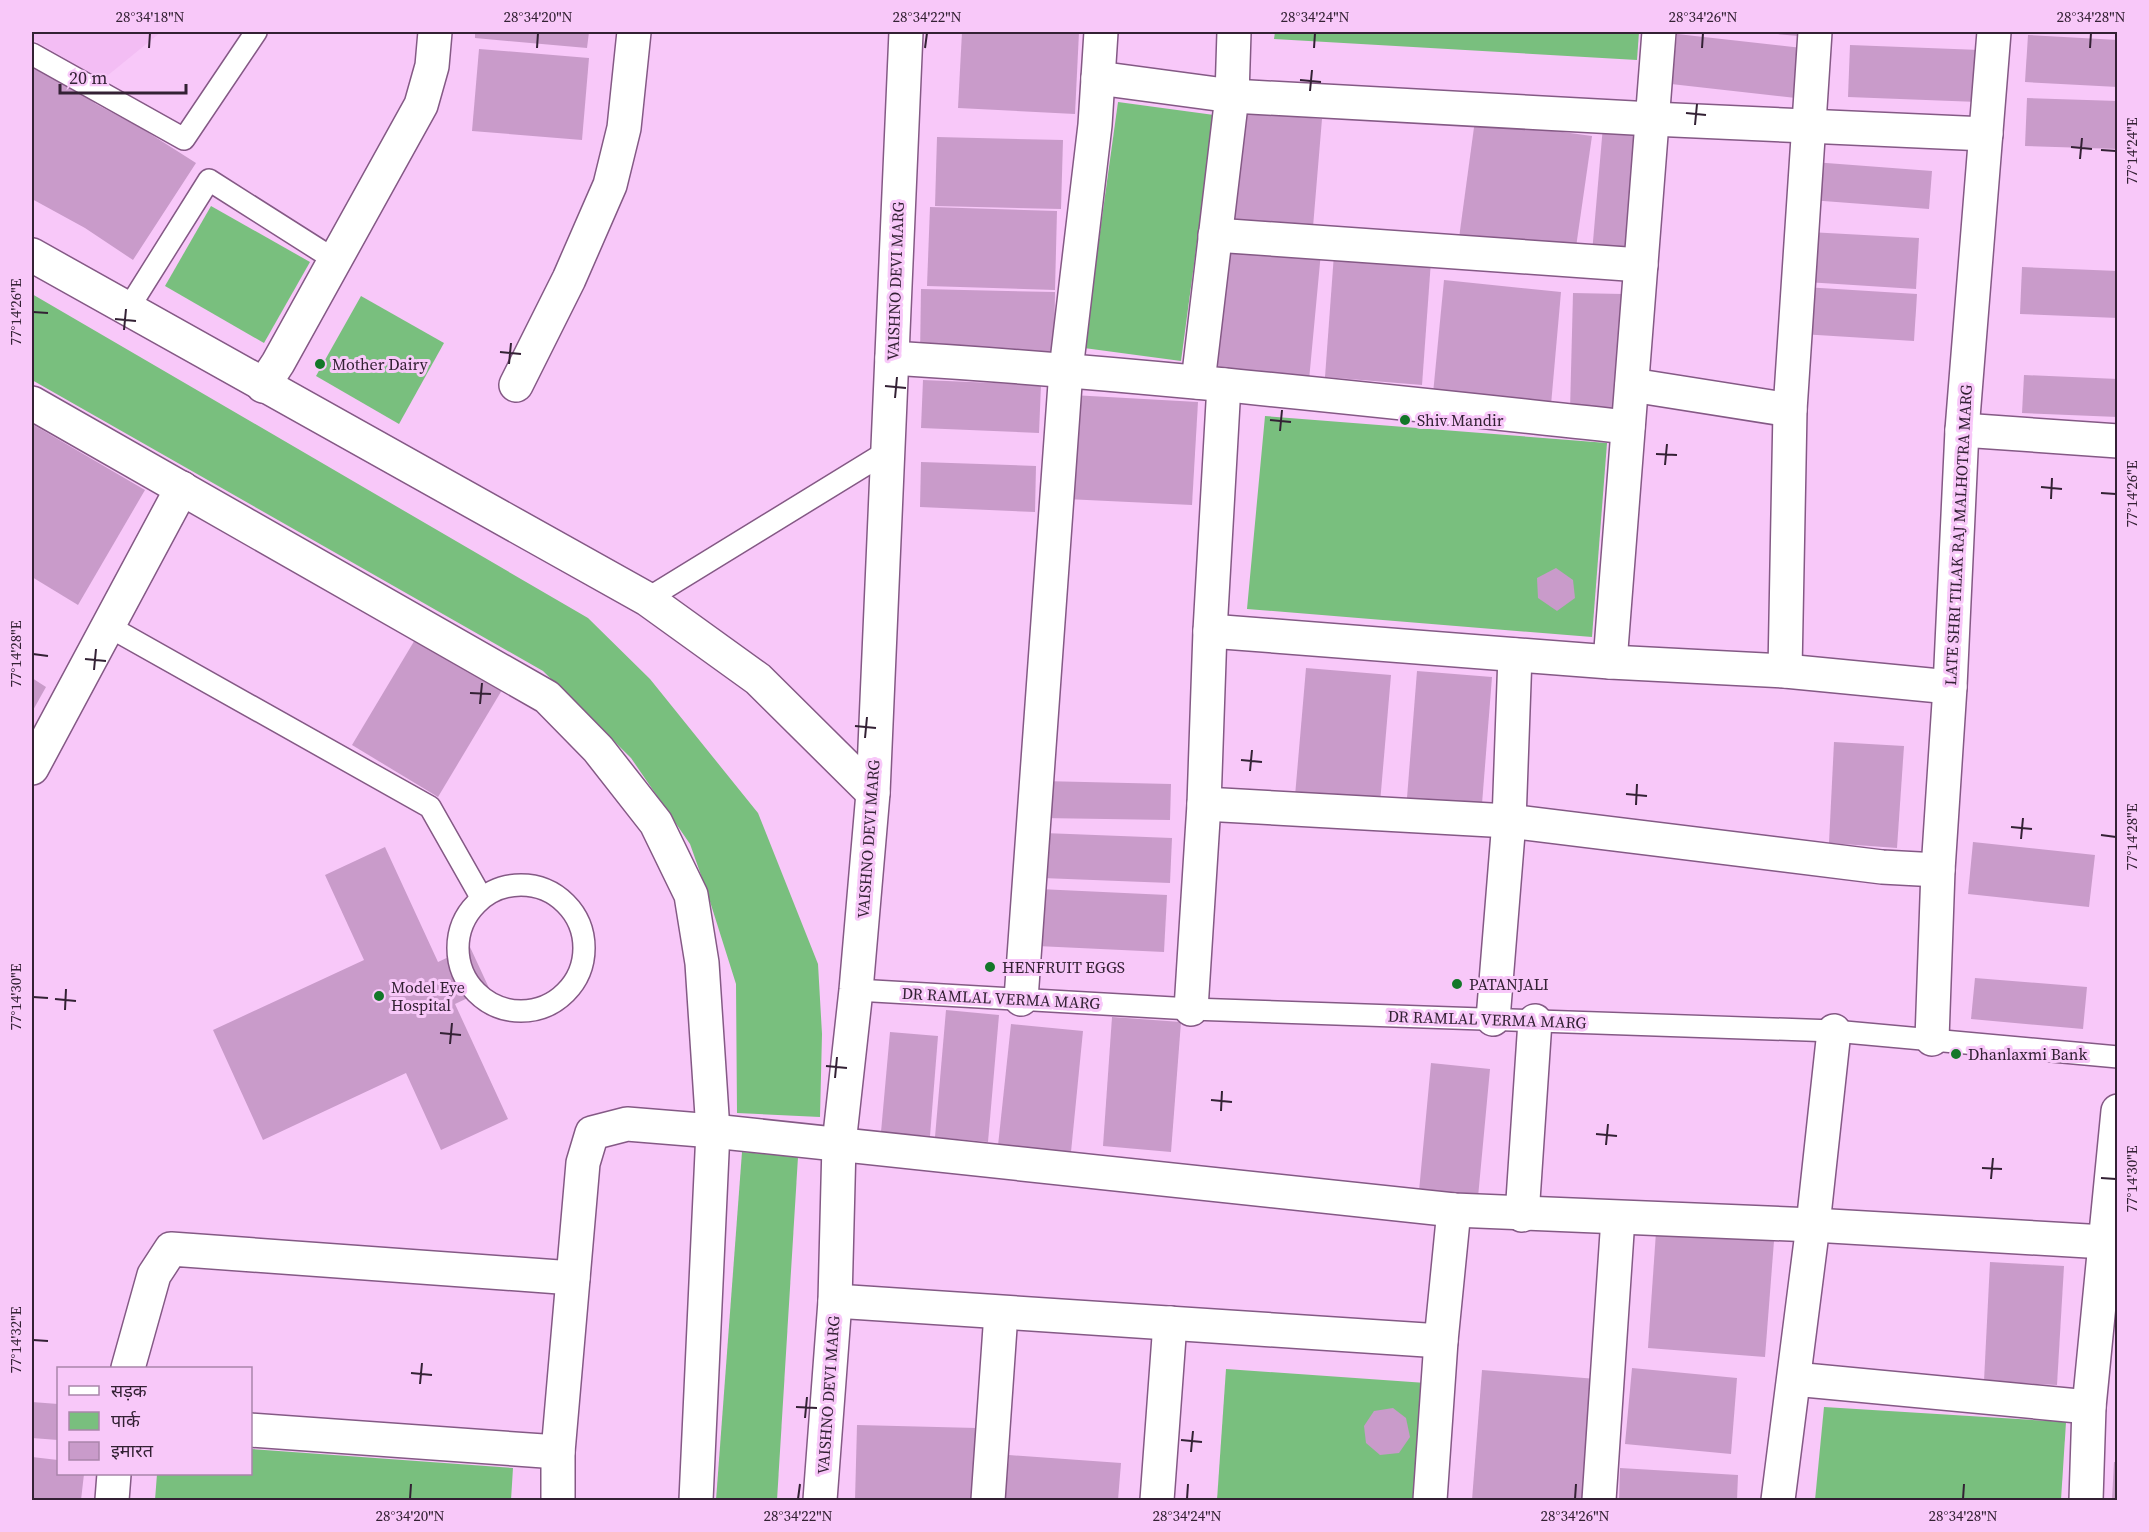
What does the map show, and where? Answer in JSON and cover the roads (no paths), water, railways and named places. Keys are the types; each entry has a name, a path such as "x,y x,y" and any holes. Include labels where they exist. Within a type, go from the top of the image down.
{"street":[{"path":"263,386 278,363 421,105 432,66 435,32"},
{"path":"516,385 569,279 610,185 624,128 634,32"},
{"name":"VAISHNO DEVI MARG","path":"820,1500 835,1301 839,1144 856,990 873,793 906,32"},
{"path":"1021,999 1066,370 1095,125 1101,32"},
{"path":"1191,1009 1204,804 1210,631 1211,383 1215,235 1232,96 1234,32"},
{"path":"1610,662 1659,32"},
{"path":"1785,671 1790,410 1815,32"},
{"name":"LATE SHRI TILAK RAJ MALHOTRA MARG","path":"1932,1040 1938,870 1950,687 1962,430 1994,32"},
{"path":"1098,78 1232,96 1652,119 1986,134"},
{"path":"1215,235 1641,265"},
{"path":"32,255 647,599 758,680 873,793"},
{"path":"892,358 1211,383 1628,427"},
{"path":"1632,385 1790,410"},
{"path":"32,402 547,697 598,749 656,823 691,895 702,963 713,1131 696,1500"},
{"path":"1962,430 2118,441"},
{"path":"32,768 182,488"},
{"path":"1210,631 1610,662 1785,671 1950,687"},
{"path":"1492,1019 1509,821 1515,655"},
{"path":"1204,804 1509,821 1882,867 1938,870"},
{"path":"1522,1215 1535,1021"},
{"path":"1778,1500 1814,1225 1834,1031"},
{"path":"2086,1500 2089,1407 2118,1111"},
{"path":"558,1500 558,1452 583,1163 592,1132 627,1124 839,1144 1454,1210 1522,1215 1814,1225 2105,1242"},
{"path":"1430,1500 1441,1341 1454,1210"},
{"path":"1599,1500 1618,1218"},
{"path":"128,1367 154,1275 171,1249 573,1278"},
{"path":"835,1301 1441,1341"},
{"path":"988,1500 1001,1313"},
{"path":"1157,1500 1170,1323"},
{"path":"1794,1379 2089,1407"},
{"path":"252,1430 558,1452"},
{"path":"112,1500 114,1475"}],"lane":[{"path":"32,54 184,139 256,32"},
{"path":"128,309 209,180 335,260"},
{"path":"647,599 888,451"},
{"path":"108,626 430,807 481,897"},
{"path":"536,885 566,902 584,933 582,968 564,997 528,1013 494,1007 470,987 457,958 464,917 481,897 498,887 536,885"},
{"name":"DR RAMLAL VERMA MARG","path":"856,990 1191,1009 1834,1031 2118,1058"}],"place":[{"name":"Mother Dairy","path":"320,364"},
{"name":"Shiv Mandir","path":"1405,420"},
{"name":"HENFRUIT EGGS","path":"990,967"},
{"name":"PATANJALI","path":"1457,984"},
{"name":"Model Eye Hospital","path":"379,996"},
{"name":"Dhanlaxmi Bank","path":"1956,1054"}]}
